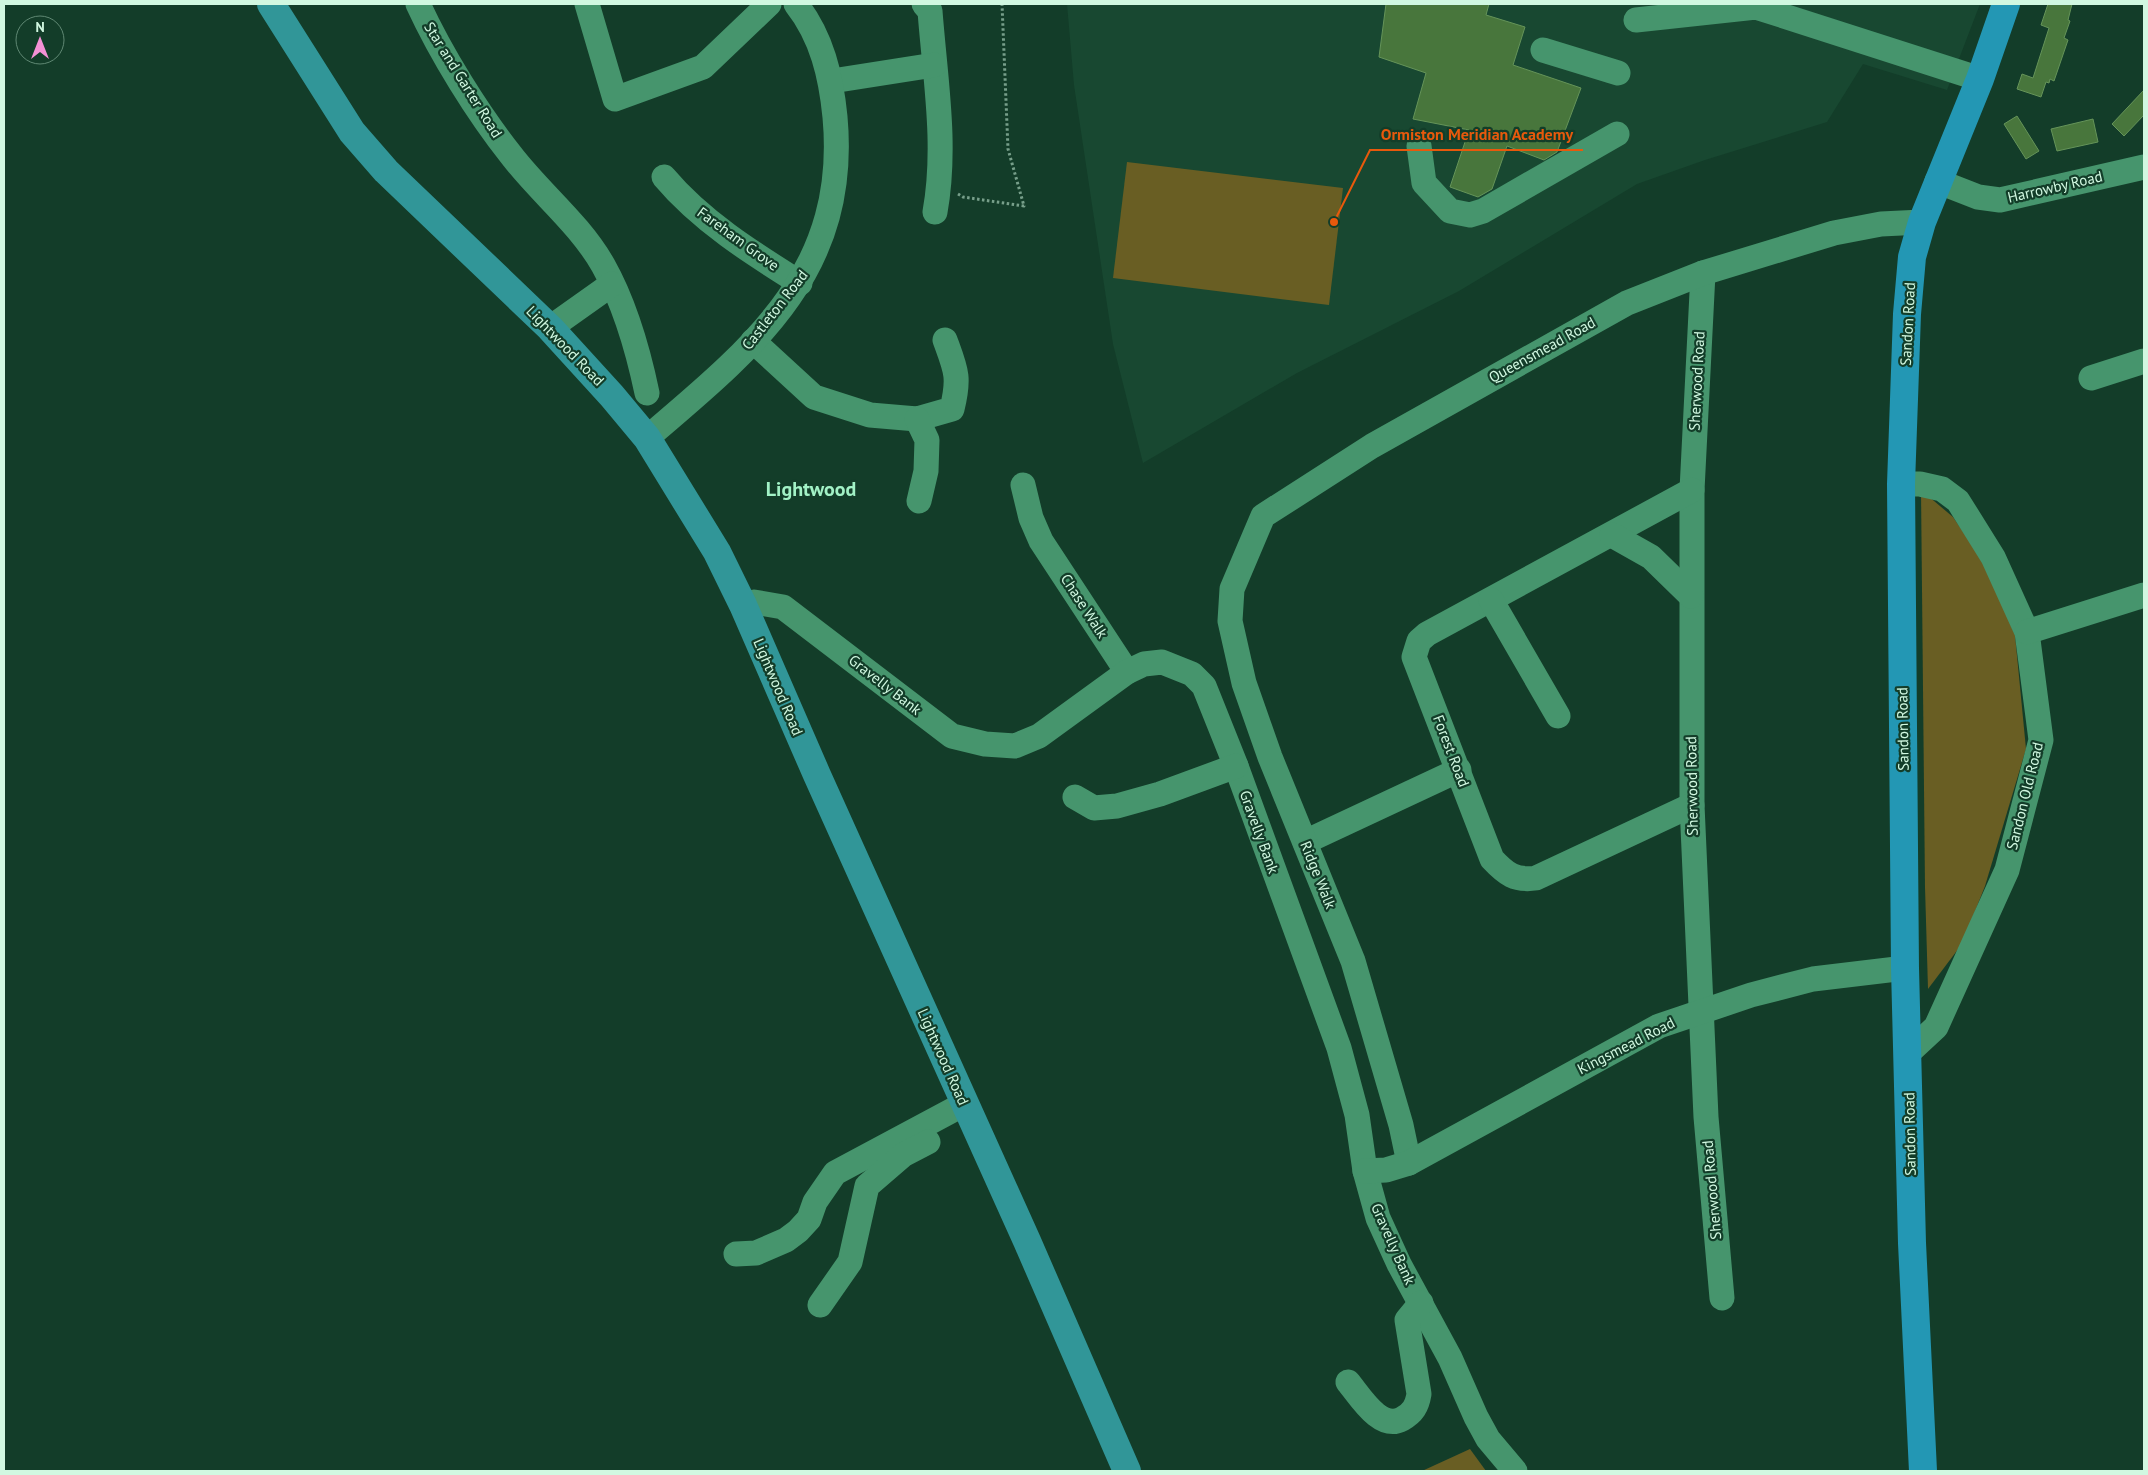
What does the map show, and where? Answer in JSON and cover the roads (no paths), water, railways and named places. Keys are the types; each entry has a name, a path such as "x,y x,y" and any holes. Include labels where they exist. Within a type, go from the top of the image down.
{"highway":[{"name":"Sandon Road","path":"1923,1471 1912,1242 1905,968 1901,484 1908,305 1912,257 1922,222 1937,181 1980,79 2006,4"}],"main road":[{"name":"Lightwood Road","path":"272,4 331,100 363,145 386,171 550,328 612,396 647,438 717,552 743,605 967,1112 1027,1241 1127,1471"}],"street":[{"name":"Star and Garter Road","path":"418,4 428,26 510,155 575,224 604,266 639,354 647,393"},
{"path":"587,4 614,99 703,67 769,4"},
{"name":"Castleton Road","path":"647,438 706,388 753,342 800,283 814,256 826,226 834,190 838,144 832,81 822,51 805,15 796,4"},
{"path":"924,4 930,11 942,135 940,185 935,212"},
{"path":"1636,20 1756,6 1980,79"},
{"path":"1542,50 1618,73"},
{"path":"832,81 934,66"},
{"path":"1419,146 1424,183 1450,212 1470,215 1483,211 1617,134"},
{"name":"Harrowby Road","path":"1937,181 1978,197 2000,200 2144,168"},
{"name":"Fareham Grove","path":"669,192 752,253 800,283"},
{"name":"Queensmead Road","path":"1232,589 1263,516 1372,446 1627,303 1703,273 1834,233 1881,224 1922,222"},
{"name":"Sherwood Road","path":"1703,273 1692,490 1692,806 1706,1117 1722,1298"},
{"path":"550,328 612,284"},
{"path":"753,342 814,397 870,415 917,419 952,409 958,375 945,340"},
{"path":"2091,378 2144,361"},
{"path":"917,419 927,440 926,471 919,501"},
{"name":"Sandon Old Road","path":"1901,484 1920,484 1942,489 1958,501 1993,557 2027,632 2041,740 2007,870 1936,1027 1908,1053"},
{"name":"Chase Walk","path":"1023,485 1031,518 1041,541 1126,672"},
{"name":"Forest Road","path":"1692,490 1427,634 1415,649 1414,656 1492,859 1503,872 1522,880 1536,878 1692,806"},
{"path":"1612,535 1651,557 1691,596"},
{"name":"Ridge Walk","path":"1232,589 1230,621 1244,682 1353,962 1401,1125 1409,1162"},
{"path":"2027,632 2144,595"},
{"path":"1491,600 1558,716"},
{"name":"Gravelly Bank","path":"743,605 754,602 783,607 952,736 985,744 1015,746 1038,736 1126,672 1144,664 1162,662 1192,674 1204,686 1236,766 1339,1048 1357,1115 1365,1172 1378,1218 1399,1264 1450,1358 1476,1417 1488,1439 1515,1471"},
{"path":"1075,798 1094,808 1117,806 1152,796 1236,766"},
{"path":"1305,842 1459,770"},
{"name":"Kingsmead Road","path":"1365,1172 1386,1170 1409,1162 1659,1026 1701,1011 1813,979 1905,968"},
{"path":"736,1254 756,1253 798,1231 809,1219 815,1202 835,1173 967,1112"},
{"path":"820,1305 850,1262 867,1186 903,1156 967,1112"},
{"path":"1348,1382 1373,1411 1384,1420 1398,1422 1408,1416 1417,1406 1419,1394 1407,1320 1421,1303"}],"place":[{"name":"Ormiston Meridian Academy","path":"1334,222"}],"district":[{"name":"Lightwood","path":"811,489"}]}
